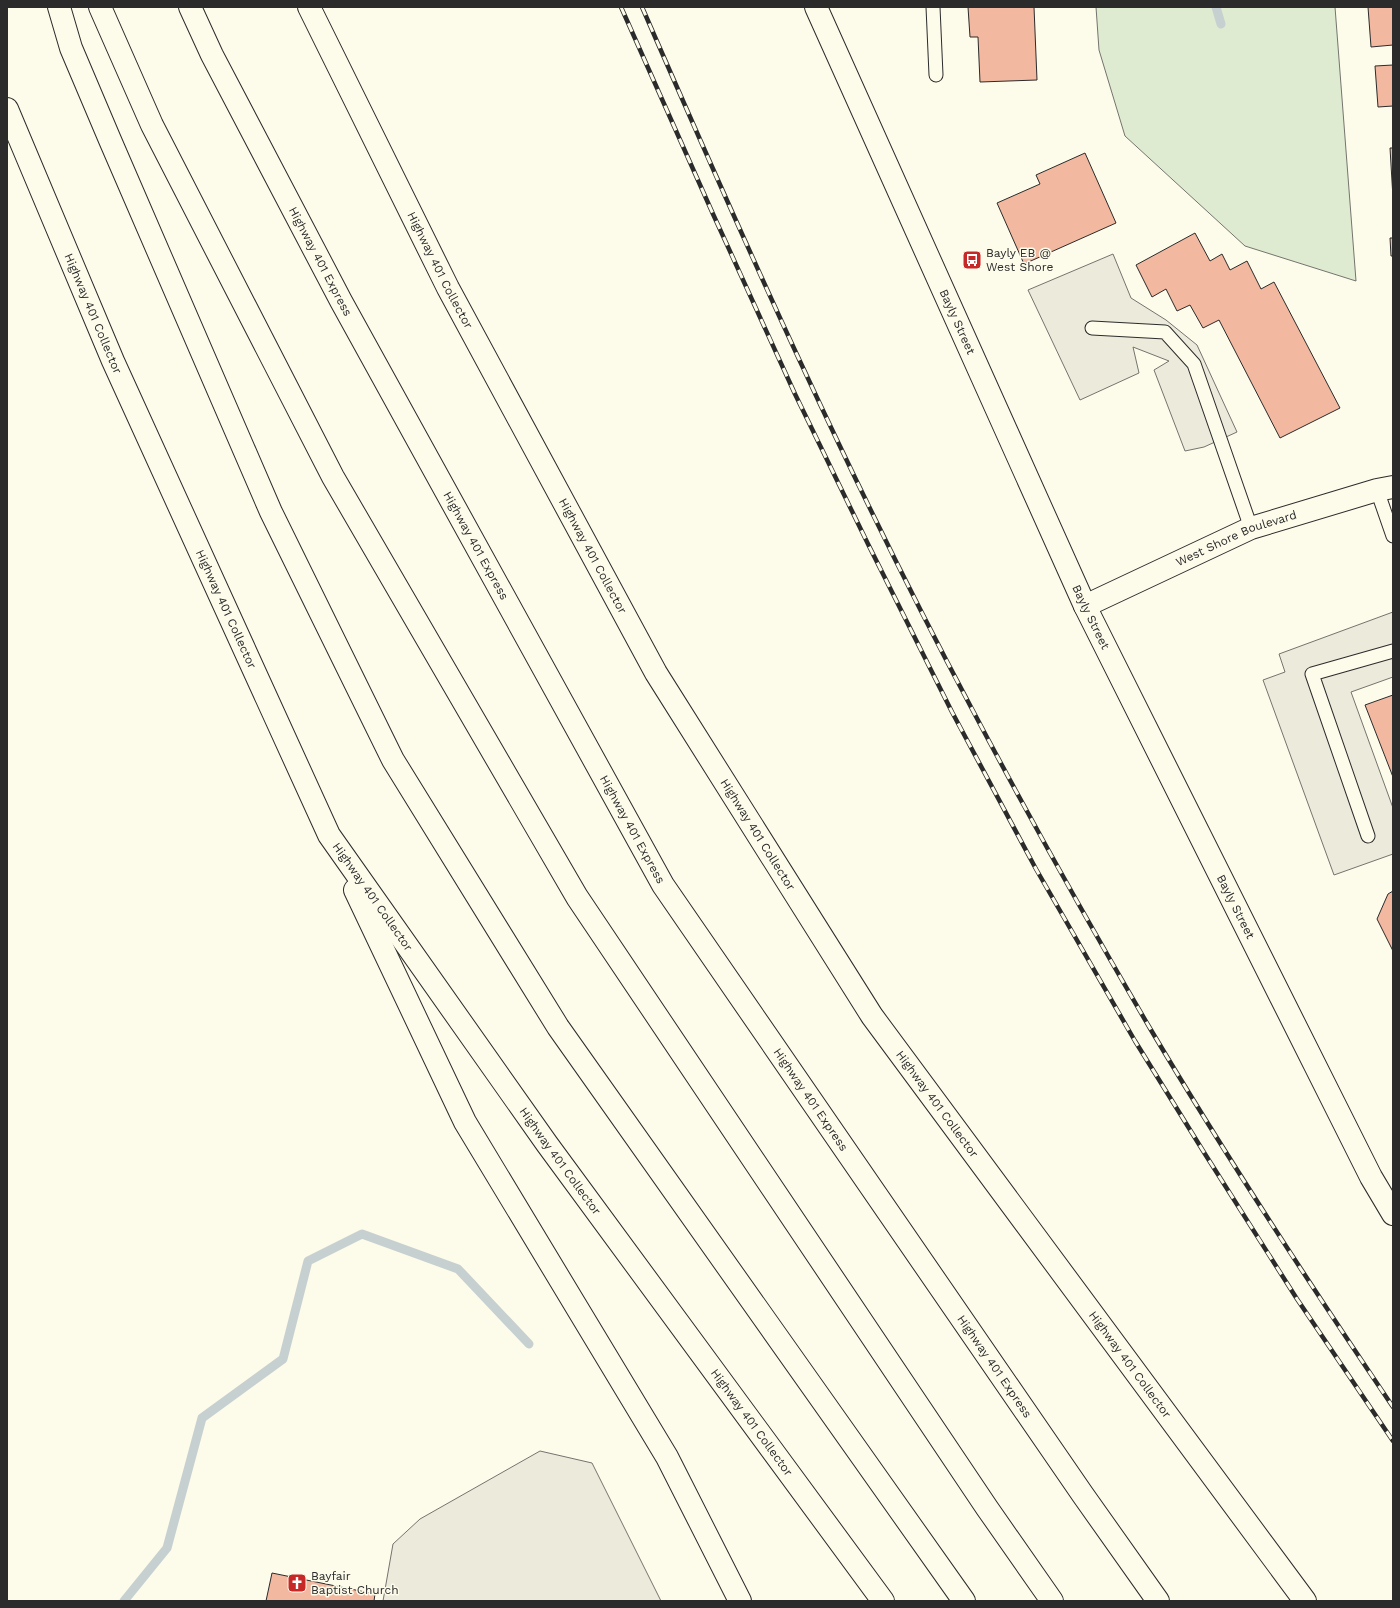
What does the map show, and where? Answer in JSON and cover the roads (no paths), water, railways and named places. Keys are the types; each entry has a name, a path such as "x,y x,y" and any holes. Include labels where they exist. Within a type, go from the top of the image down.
{"main road":[{"path":"59,7 71,48 271,512 393,760 558,1027 964,1601"},
{"path":"100,7 152,125 333,478 577,896 983,1501 1052,1601"},
{"name":"Highway 401 Express","path":"190,7 212,55 341,300 663,885 1082,1495 1158,1601"},
{"name":"Highway 401 Collector","path":"309,7 448,288 656,673 872,1016 1306,1601"},
{"name":"Bayly Street","path":"816,7 1085,606 1368,1170 1393,1214"},
{"name":"Highway 401 Collector","path":"7,109 113,361 329,835 547,1144 883,1601"},
{"name":"West Shore Boulevard","path":"1085,606 1251,528 1385,489"},
{"path":"329,835 465,1122 667,1457 740,1601"}],"lane":[{"path":"933,7 936,75"},
{"path":"1092,328 1165,332 1194,364 1251,528"},
{"path":"1385,489 1393,536"},
{"path":"1368,836 1312,674 1393,651"}],"waterway":[{"path":"1216,7 1221,24"},
{"path":"124,1601 167,1548 202,1418 283,1359 308,1261 362,1234 458,1269 529,1344"}],"railway":[{"path":"621,7 795,394 952,712 1036,869 1135,1041 1205,1154 1297,1299 1393,1441"},
{"path":"642,7 760,273 841,449 927,623 1037,830 1180,1078 1269,1220 1393,1407"}],"place":[{"name":"Bayly EB @ West Shore","path":"972,260"},
{"name":"Bayfair Baptist Church","path":"297,1583"}]}
